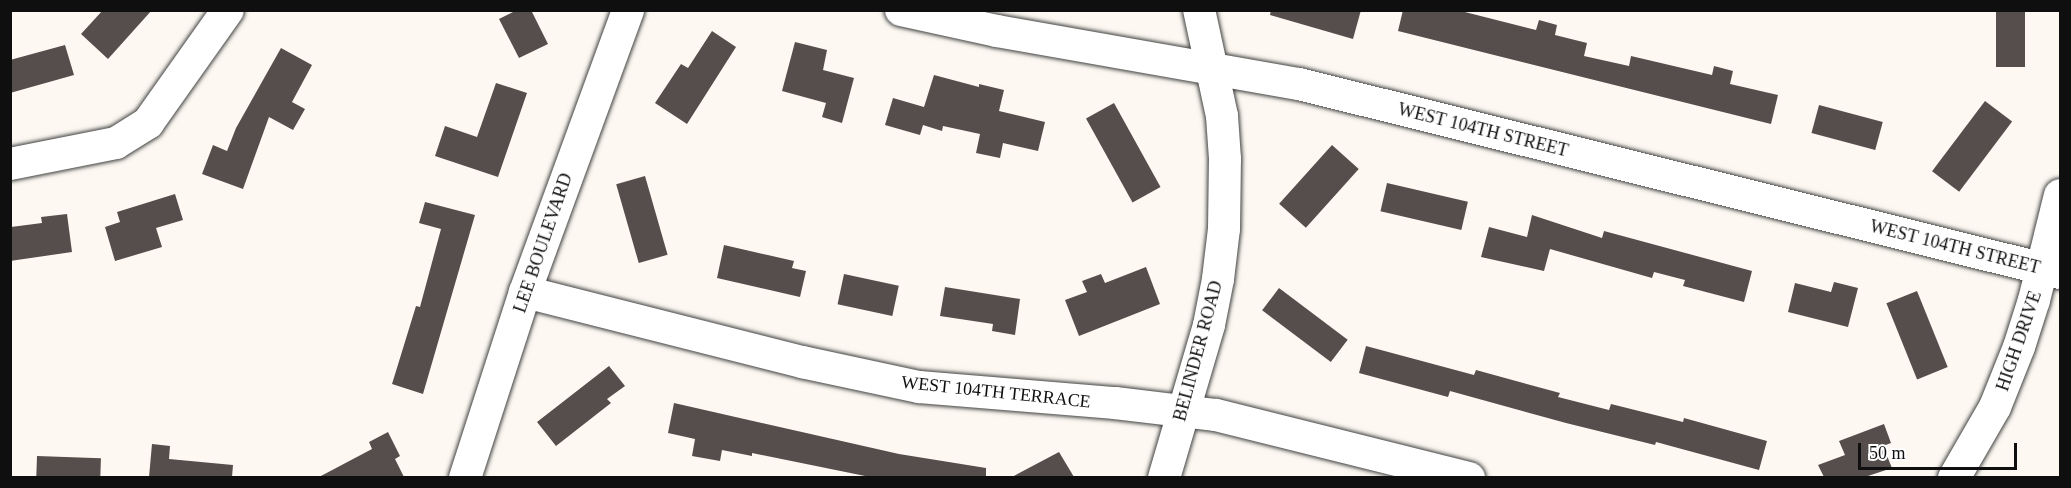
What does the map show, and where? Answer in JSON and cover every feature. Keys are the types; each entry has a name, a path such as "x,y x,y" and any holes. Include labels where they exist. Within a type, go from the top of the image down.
{"street":[{"path":"10,164 64,151 116,143 148,123 228,10"},
{"name":"LEE BOULEVARD","path":"465,477 525,292 628,10"},
{"name":"WEST 104TH STREET","path":"901,10 997,31 1299,84 2051,271"},
{"name":"BELINDER ROAD","path":"1164,477 1209,325 1224,229 1225,159 1222,116 1199,10"},
{"name":"HIGH DRIVE","path":"1954,477 1995,407 2051,271 2061,195"},
{"name":"WEST 104TH TERRACE","path":"525,292 802,362 919,387 1216,415 1469,477"}],"building":[{"path":"103,10 152,10 108,59 81,34"},
{"path":"517,10 531,10 548,44 519,58 499,19"},
{"path":"1271,10 1361,10 1353,39 1270,15"},
{"path":"1403,10 1457,10 1536,30 1539,20 1557,25 1555,35 1587,43 1584,56 1629,66 1631,56 1712,75 1714,66 1733,71 1730,84 1778,95 1771,124 1398,31"},
{"path":"1996,10 2025,10 2025,67 1996,67"},
{"path":"712,31 736,47 687,124 655,103 681,64 688,68"},
{"path":"795,42 827,50 823,70 854,78 842,123 822,117 826,103 782,91"},
{"path":"65,45 74,75 10,93 10,60"},
{"path":"281,48 312,65 292,102 305,109 293,130 269,117 243,189 202,174 213,145 227,151 236,128"},
{"path":"934,75 979,87 979,84 1004,90 999,111 1045,122 1038,151 1003,143 1000,158 976,153 980,134 943,126 942,131 923,125 920,135 885,125 893,98 924,107"},
{"path":"496,83 527,93 498,177 435,156 445,126 477,137"},
{"path":"1985,101 2012,121 1959,192 1932,171"},
{"path":"1114,103 1161,187 1133,202 1086,119"},
{"path":"1819,105 1883,122 1875,150 1811,133"},
{"path":"1332,145 1359,169 1306,228 1279,204"},
{"path":"645,176 668,255 639,263 616,184"},
{"path":"1387,183 1468,202 1461,230 1380,211"},
{"path":"175,194 183,220 156,228 162,247 115,261 105,227 120,222 117,212"},
{"path":"425,202 475,215 423,394 392,384 416,306 420,307 441,229 419,223"},
{"path":"67,214 72,252 10,261 11,227 42,223 41,217"},
{"path":"1532,215 1602,238 1604,231 1752,271 1744,302 1683,286 1685,280 1654,272 1652,278 1550,249 1544,271 1481,257 1489,227 1527,237"},
{"path":"724,245 794,261 792,268 806,271 800,297 717,278"},
{"path":"1146,267 1160,304 1079,336 1065,300 1087,292 1082,281 1101,274 1105,283"},
{"path":"844,274 899,286 892,316 838,304"},
{"path":"1834,282 1858,288 1848,327 1788,312 1795,283 1831,292"},
{"path":"945,287 1020,299 1015,335 992,331 993,324 940,316"},
{"path":"1279,288 1348,340 1331,362 1262,310"},
{"path":"1917,291 1948,367 1917,379 1886,303"},
{"path":"1366,346 1474,375 1476,370 1560,393 1558,397 1609,410 1611,404 1683,422 1684,418 1767,441 1759,470 1656,442 1655,445 1566,423 1450,391 1448,397 1359,373"},
{"path":"609,366 625,386 607,399 611,403 556,446 537,422"},
{"path":"674,403 899,454 986,468 986,477 870,477 752,453 752,456 722,450 720,461 692,456 695,439 668,433"},
{"path":"1884,424 1891,443 1883,446 1892,468 1865,477 1824,477 1818,465 1845,455 1839,441"},
{"path":"388,432 400,456 395,459 404,477 319,477 372,449 369,442"},
{"path":"152,444 170,446 169,459 233,465 232,477 149,477"},
{"path":"1059,452 1074,477 1012,477"},
{"path":"37,456 101,458 100,478 36,477"}]}
